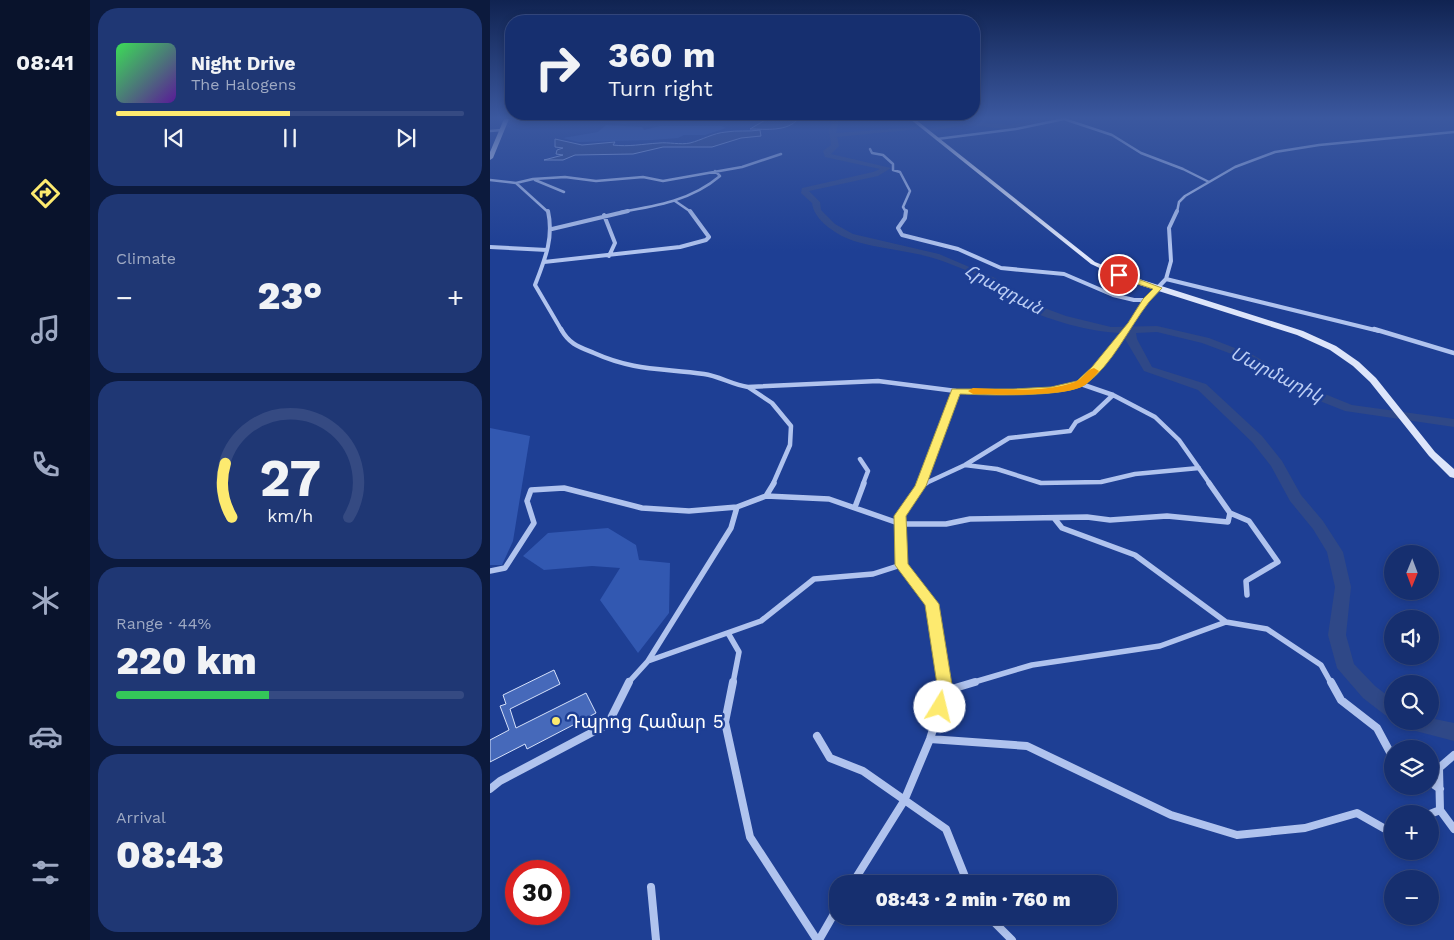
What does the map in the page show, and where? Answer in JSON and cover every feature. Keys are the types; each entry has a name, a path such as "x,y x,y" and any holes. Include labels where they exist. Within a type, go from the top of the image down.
{"main road":[{"path":"967,163 1093,263 1158,288 1300,333 1333,348 1362,369 1422,442 1454,475"}],"street":[{"path":"490,180 516,183 533,179 565,177 596,181 643,176 657,181 742,167 754,163"},
{"path":"892,163 893,170 900,172 910,191 903,206 906,210 905,218 898,228 902,235 958,249 1001,268 1064,274 1113,295 1134,300 1146,300"},
{"path":"1168,163 1209,182"},
{"path":"1081,384 1096,369 1131,324 1146,300 1166,279 1171,261 1169,228 1177,213 1179,202 1235,167 1248,163"},
{"path":"552,229 604,215 675,201 712,185 720,176 715,171"},
{"path":"533,179 564,192"},
{"path":"516,183 548,210 552,229 544,262 535,285 567,340 572,344 614,362 632,366 706,374 735,385 748,387 878,381 956,391 1013,392 1051,390 1081,384 1113,395 1155,416 1179,440 1230,513 1249,521 1278,562 1246,581 1247,595"},
{"path":"544,262 680,247 706,240 709,237 698,218 685,206 675,201"},
{"path":"604,215 615,244 609,256"},
{"path":"490,246 547,250"},
{"path":"1166,279 1360,325 1454,353"},
{"path":"748,387 772,403 791,426 790,445 777,477 766,496"},
{"path":"858,875 904,801 930,739 945,691 932,604 901,565 900,516 920,486 956,391"},
{"path":"920,486 965,465 1010,438 1070,431 1076,422 1094,413 1113,395"},
{"path":"854,507 868,471 860,459"},
{"path":"965,465 997,469 1041,482 1101,482 1135,474 1199,468"},
{"path":"490,571 505,568 534,523 527,501 531,490 564,488 642,508 689,511 737,507 766,496 829,499 901,524 946,524 970,519 1087,517 1110,520 1167,516 1228,522 1230,513"},
{"path":"490,789 500,781 608,724 630,679 648,661 731,528 737,507"},
{"path":"1054,518 1062,528 1135,555 1170,578 1226,622 1267,629 1321,665 1340,700 1377,728 1384,741"},
{"path":"648,661 761,621 814,580 873,574 901,565"},
{"path":"945,691 1032,665 1160,646 1226,622"},
{"path":"728,633 739,652 725,722 750,838 818,940 829,922"},
{"path":"817,736 830,758 863,771 946,829 964,875"},
{"path":"930,739 1027,746 1171,815 1237,835 1305,828 1358,813 1384,828"},
{"path":"1454,755 1439,768 1440,810 1454,829"},
{"path":"651,887 656,940"},
{"path":"997,925 1012,940"}],"shaded area":[{"path":"490,428 530,436 513,541 502,565 490,565"},
{"path":"608,528 636,545 639,560 670,563 669,613 638,653 600,600 620,568 592,566 544,570 523,556 548,533"}],"building":[{"name":"Դպրոց Համար 5","path":"554,670 560,684 510,709 516,728 586,693 596,713 527,749 525,744 490,762 490,740 509,730 500,706 506,704 503,695"}],"waterway":[{"name":"Հրազդան","path":"864,163 887,168 875,174 805,190 805,193 816,202 817,211 832,226 850,236 936,256 992,280 1012,297 1027,305 1062,318 1111,330 1157,329 1205,340 1249,357 1301,389 1349,408 1454,423"},
{"name":"Հրազդան","path":"1130,331 1131,339 1148,369 1202,387 1257,439 1277,464 1295,498 1318,525 1335,552 1343,587 1337,635 1346,668 1369,692 1384,703"},
{"name":"Հրազդան","path":"1439,728 1454,732"}],"slow traffic":[{"path":"973,391 1013,392 1051,390 1081,384 1094,371"}],"place":[{"name":"Դպրոց Համար 5","path":"556,721"}],"route":[{"path":"940,707 945,691 932,604 901,565 900,516 920,486 956,391 1013,392 1051,390 1081,384 1096,369 1131,324 1149,296 1158,288 1119,275"}],"water label":[{"name":"Մարմարիկ","path":"1277,374"}]}
